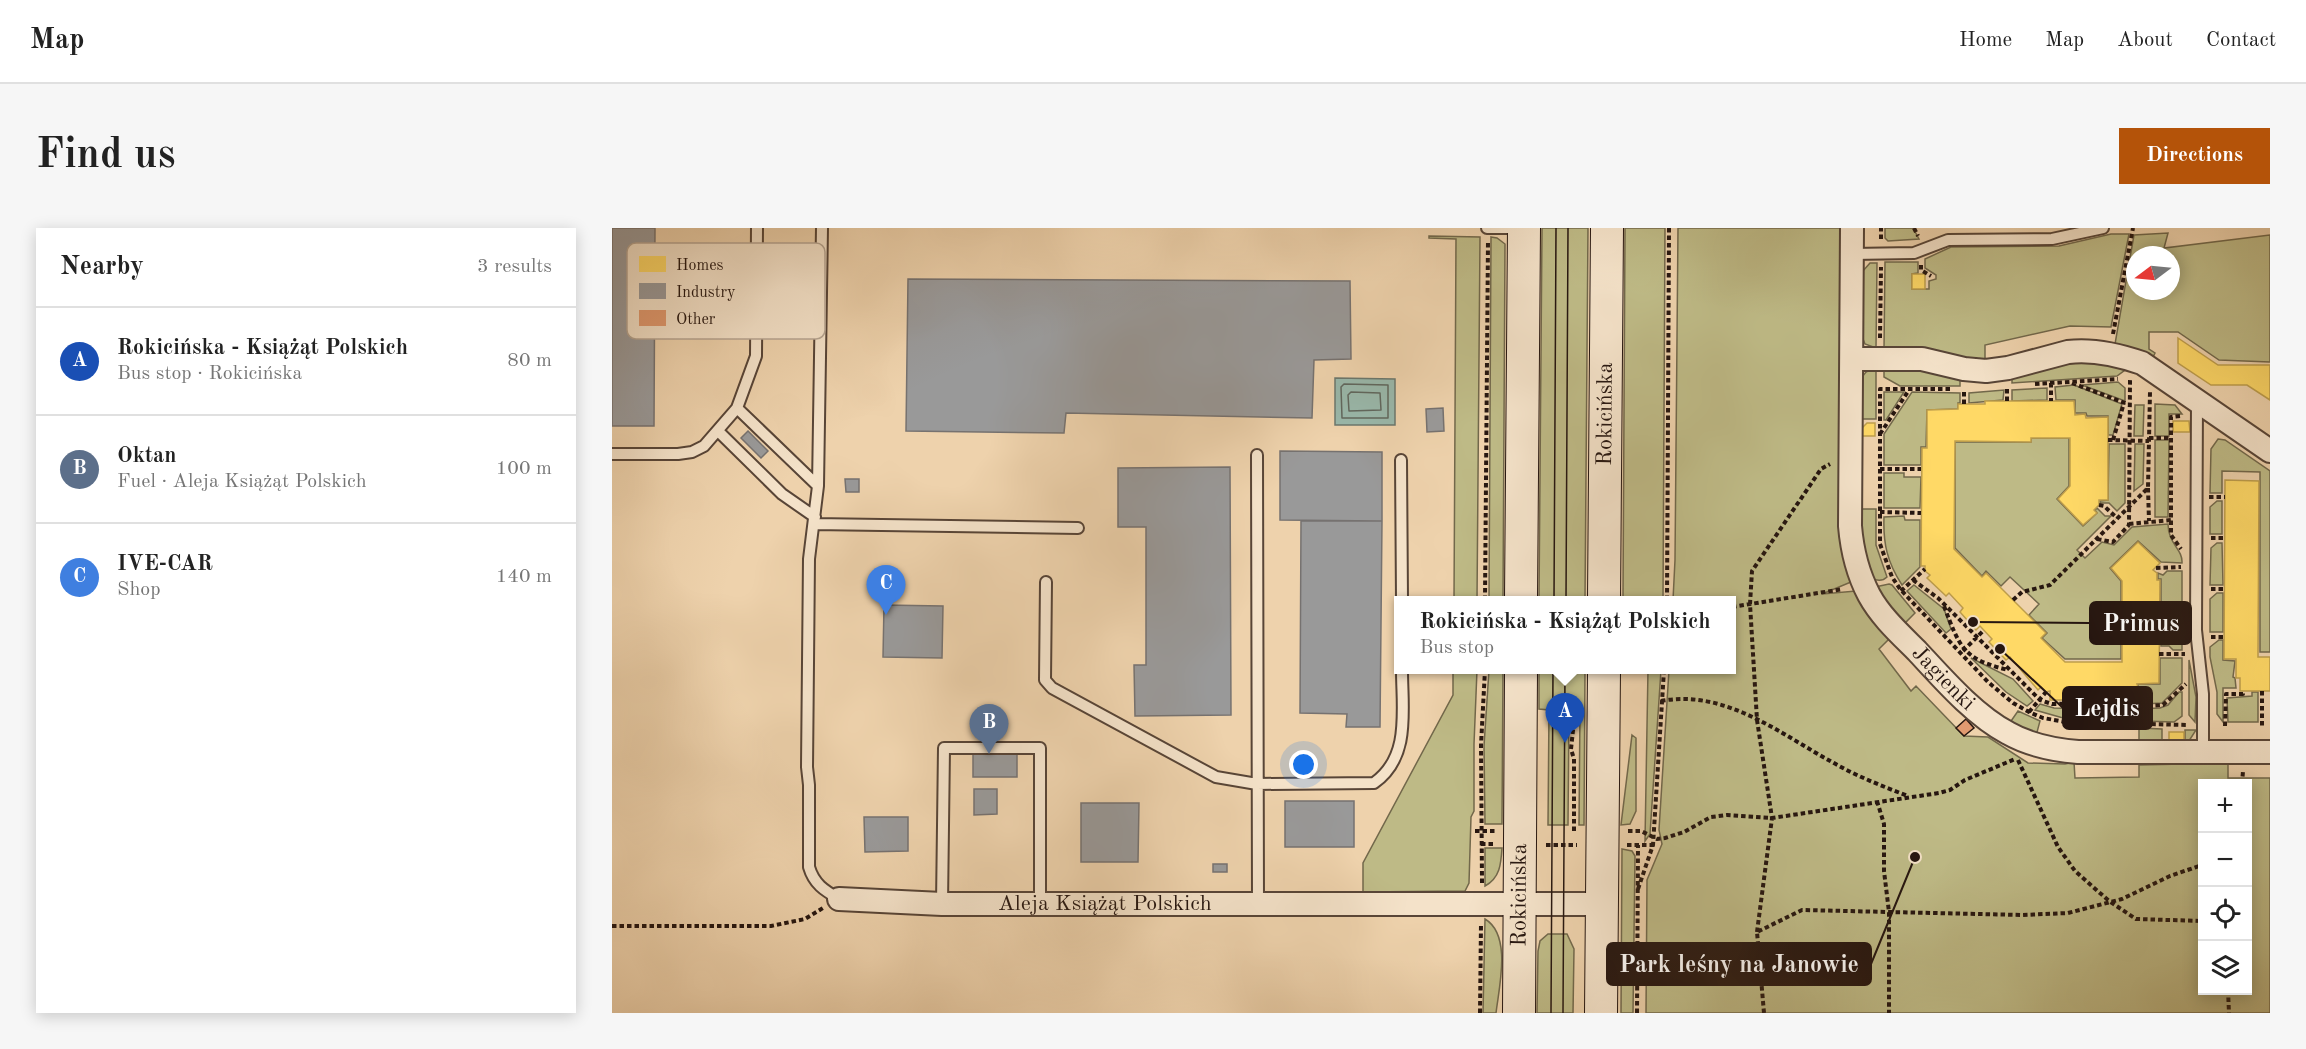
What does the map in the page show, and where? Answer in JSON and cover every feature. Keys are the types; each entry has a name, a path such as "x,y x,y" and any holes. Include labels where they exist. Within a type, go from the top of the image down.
{"main road":[{"path":"1521,596 1524,228"},
{"name":"Rokicińska","path":"1604,596 1607,228"},
{"name":"Rokicińska","path":"1519,1013 1521,674"},
{"path":"1601,1013 1604,674"}],"street":[{"name":"Jagienki","path":"1852,228 1850,526 1854,553 1864,585 1878,609 1935,670 1989,721 2010,735 2043,747 2065,751 2270,752"},
{"path":"1852,359 1922,359 1964,369 1986,371 2008,368 2068,352 2111,355 2142,363 2191,406 2270,451"},
{"name":"Aleja Książąt Polskich","path":"839,899 942,904 1602,904"}],"lane":[{"path":"757,228 757,243"},
{"path":"822,228 822,243"},
{"path":"1488,228 1524,228"},
{"path":"1852,254 1914,254 1948,240 2052,239 2103,228"},
{"path":"612,454 678,454 692,452 704,446 736,408 756,356 756,339"},
{"path":"821,339 819,486 809,559 807,766 810,785 809,867 812,877 821,889 839,899"},
{"path":"2191,406 2196,630 2202,681 2203,752"},
{"path":"736,408 819,486"},
{"path":"718,431 782,494 814,520 1078,528"},
{"path":"1257,455 1258,903"},
{"path":"1401,460 1402,596"},
{"path":"1046,582 1045,680 1052,688 1216,777 1257,784 1374,783 1383,777 1395,762 1402,736 1402,674"},
{"path":"942,904 944,748 1040,748 1040,904"}],"path":[{"path":"1485,596 1488,228"},
{"path":"1667,596 1669,228"},
{"path":"1881,228 1880,544 1894,580 1901,591 2000,693 2029,712 2054,720 2102,724 2203,726"},
{"path":"2111,355 2133,228"},
{"path":"2129,524 2130,378"},
{"path":"2029,385 2136,378"},
{"path":"2070,382 2130,405"},
{"path":"2051,383 2051,401"},
{"path":"1999,387 2018,386"},
{"path":"2149,521 2150,386 2160,392"},
{"path":"1880,389 1973,389"},
{"path":"1880,435 1909,389"},
{"path":"2124,403 2110,440 2171,438"},
{"path":"2185,555 2171,535 2171,417 2186,416 2191,406"},
{"path":"1764,1013 1757,932 1772,818 1757,720 1750,604 1752,571 1821,469 1851,450"},
{"path":"1880,469 1921,469"},
{"path":"2013,600 2022,591 2050,585 2148,488"},
{"path":"2208,497 2225,497"},
{"path":"2099,505 2104,506 2117,518"},
{"path":"1880,512 1921,513"},
{"path":"2096,539 2113,542 2129,524 2171,520"},
{"path":"2208,538 2225,538"},
{"path":"2156,568 2185,567 2185,561"},
{"path":"1901,591 1925,568"},
{"path":"1736,606 1894,580"},
{"path":"1913,580 1943,603 2040,700 2052,704 2163,705 2186,684"},
{"path":"2207,589 2224,589"},
{"path":"1943,603 1962,652 1985,664 2011,671"},
{"path":"2185,605 2185,625"},
{"path":"2160,615 2185,615"},
{"path":"1962,652 1984,630"},
{"path":"2208,637 2224,637"},
{"path":"2185,644 2186,664"},
{"path":"2159,654 2185,654"},
{"path":"1482,890 1481,745 1485,674"},
{"path":"1638,889 1654,837 1664,674"},
{"path":"2186,674 2186,694"},
{"path":"2225,726 2226,694 2243,694 2243,691"},
{"path":"2262,691 2262,726"},
{"path":"2029,712 2046,692"},
{"path":"1661,701 1695,698 1737,709 1862,778 1910,797"},
{"path":"2102,724 2103,704"},
{"path":"2186,715 2186,725"},
{"path":"1574,721 1572,748 1574,831"},
{"path":"1641,831 1657,839 1674,836 1704,820 1720,815 1772,818 1817,813 1950,790 1965,780 2017,757 2058,847 2075,871 2109,901 2136,919 2198,921"},
{"path":"1877,801 1884,824 1884,871 1889,912 1889,1013"},
{"path":"1475,831 1504,831"},
{"path":"1548,845 1568,845"},
{"path":"1619,845 1653,845"},
{"path":"1637,1013 1638,845"},
{"path":"1757,932 1802,910 2022,915 2068,913 2122,899 2170,876 2198,866"},
{"path":"612,926 771,926 805,920 839,899"},
{"path":"1480,1013 1482,916"},
{"path":"2228,995 2229,1013"}],"shaded area":[{"path":"1542,228 1588,228 1585,596 1539,596"},
{"path":"1625,228 1665,228 1663,596 1623,596"},
{"path":"1678,228 1841,228 1851,582 1822,594 1856,591 1869,617 1890,638 1879,649 1911,691 1916,686 1964,736 1988,737 2028,763 2065,764 2074,762 2075,778 2139,777 2139,765 2228,763 2228,778 2270,778 2270,1013 1646,1013 1647,880 1662,844 1659,830 1669,674 1736,674 1736,596 1673,596"},
{"path":"1885,228 1913,228 1919,239 1888,241 1885,238"},
{"path":"2168,233 2165,246 2132,246 2134,235"},
{"path":"2111,234 2129,234 2111,327 2070,326 1985,345 1985,361 1884,349 1885,262 1918,262 1918,273 1912,274 1912,289 1929,289 1929,281 1936,279 1936,275 1925,268 1925,259 1951,247 2059,246"},
{"path":"2270,235 2270,362 2219,360 2178,332 2149,332 2149,349 2155,353 2153,357 2115,344 2126,281 2126,300 2180,300 2180,246"},
{"path":"1429,236 1480,237 1477,596 1454,596 1456,239 1429,238"},
{"path":"1491,237 1505,244 1503,596 1489,596"},
{"path":"1870,263 1877,263 1876,348 1865,344 1861,334 1862,272"},
{"path":"2071,360 2103,361 2125,368 2125,370 2117,376 2012,383 2012,376"},
{"path":"1876,367 1876,419 1860,419 1862,377"},
{"path":"1884,368 1916,368 1960,377 1960,386 1900,386 1884,377"},
{"path":"2118,382 2125,388 2125,401 2082,385"},
{"path":"2074,385 2122,404 2113,435 2108,435 2108,416 2087,416 2086,413 2075,413 2075,400 2056,400 2055,387"},
{"path":"2047,388 2047,400 2012,401 2012,390"},
{"path":"2004,390 2003,400 1969,403 1969,393"},
{"path":"1884,392 1904,392 1886,420 1884,420"},
{"path":"1912,392 1960,393 1960,403 1958,403 1958,409 1927,410 1926,447 1921,447 1921,465 1884,465 1884,434"},
{"path":"2155,404 2175,405 2182,414 2169,414 2169,436 2155,436"},
{"path":"2135,405 2144,405 2143,436 2134,436"},
{"path":"2031,438 2069,438 2069,486 2057,499 2083,526 2097,513 2095,510 2097,508 2105,516 2111,516 2077,550 2085,558 2102,542 2114,545 2132,527 2168,524 2170,537 2182,558 2182,563 2161,562 2138,541 2110,568 2121,581 2121,659 2065,659 2042,638 2047,633 2029,615 2039,604 2010,577 2001,586 1986,571 1982,576 1955,548 1955,442 2031,442"},
{"path":"2218,439 2225,440 2270,471 2270,652 2260,652 2260,472 2222,471 2222,493 2210,493 2211,449"},
{"path":"2155,440 2169,440 2168,517 2155,517"},
{"path":"2109,444 2125,444 2125,503 2117,511 2109,503 2100,503 2100,501 2108,500"},
{"path":"2135,444 2144,444 2143,484 2134,491"},
{"path":"1884,473 1904,473 1904,477 1921,477 1920,508 1884,508"},
{"path":"2217,501 2222,501 2222,534 2210,534 2210,507"},
{"path":"1860,509 1876,509 1876,545 1887,577 1884,579 1871,578 1864,553"},
{"path":"1904,516 1905,520 1920,520 1920,567 1902,585 1887,552 1884,517"},
{"path":"2217,543 2222,543 2223,585 2210,585 2211,548"},
{"path":"2167,571 2182,571 2182,611 2174,611 2169,606 2161,606 2161,579 2158,579 2158,573 2163,575"},
{"path":"1889,584 1915,613 1904,624 1875,587"},
{"path":"1914,585 1944,609 1951,629 1946,633 1907,591"},
{"path":"2217,593 2223,593 2223,632 2210,632 2210,599"},
{"path":"2160,619 2182,619 2182,650 2161,646"},
{"path":"2219,640 2223,640 2223,660 2235,661 2233,677 2236,688 2223,688 2223,722 2217,714 2217,692 2210,657 2210,647"},
{"path":"1971,658 2013,679 2033,701 2027,706 2006,692"},
{"path":"2160,658 2182,658 2182,683 2162,703 2107,706 2107,701 2126,701 2127,688 2138,687 2138,684 2160,684"},
{"path":"2189,660 2196,697 2195,722 2189,715"},
{"path":"1453,674 1477,674 1474,811 1471,817 1469,883 1465,891 1363,892 1363,863 1453,695"},
{"path":"1489,674 1503,674 1502,824 1485,824 1484,746"},
{"path":"1539,674 1585,674 1584,825 1579,825 1580,710 1569,710 1568,825 1548,825 1549,710 1539,709"},
{"path":"1648,674 1661,674 1650,834 1645,841"},
{"path":"2179,692 2182,692 2182,716 2174,722 2107,720 2107,710 2160,708 2168,705"},
{"path":"2252,692 2258,692 2258,722 2228,722 2227,698 2252,696"},
{"path":"2040,704 2054,708 2098,709 2099,719 2063,718 2035,710"},
{"path":"2018,711 2040,721 2036,736 2009,724"},
{"path":"2139,728 2162,729 2162,740 2168,740 2168,743 2185,743 2185,730 2196,730 2187,744 2139,744"},
{"path":"1632,735 1636,738 1636,811 1630,824 1621,825"},
{"path":"1485,848 1502,848 1497,875 1485,886"},
{"path":"1622,849 1632,851 1635,856 1633,1013 1621,1013"},
{"path":"1485,919 1499,937 1501,949 1501,976 1496,1013 1483,1013"},
{"path":"1548,934 1567,934 1574,949 1573,1013 1537,1013 1538,951 1540,941"}],"water":[{"path":"1335,378 1395,379 1395,425 1335,425"}],"building: Homes":[{"path":"1912,274 1925,274 1925,289 1912,289"},
{"path":"2178,338 2218,365 2270,365 2270,400 2247,385 2211,385 2178,363"},
{"path":"1985,401 2074,401 2075,415 2085,414 2086,418 2108,417 2108,500 2099,500 2099,505 2094,510 2097,513 2083,525 2058,499 2070,486 2070,438 2031,438 2031,442 1955,441 1954,549 1982,577 1986,573 2046,633 2041,638 2065,662 2122,662 2122,581 2111,568 2138,542 2160,563 2153,570 2157,573 2157,580 2160,580 2159,683 2127,687 2126,700 2050,700 2050,691 2046,692 2041,687 2038,690 2010,657 2006,660 1989,642 1992,639 1980,626 1976,630 1960,612 1963,608 1949,593 1946,596 1927,578 1930,575 1925,571 1925,566 1921,566 1922,448 1927,448 1927,410 1958,409 1958,404 1985,404"},
{"path":"2173,421 2189,421 2190,432 2173,432"},
{"path":"1867,423 1875,423 1875,436 1862,436 1862,428"},
{"path":"2225,480 2259,481 2258,657 2270,657 2270,691 2240,691 2240,678 2236,678 2236,659 2224,659"},
{"path":"2169,732 2184,732 2184,743 2169,742"}],"building: Industry":[{"path":"612,228 655,228 655,243 627,243 627,339 654,339 654,426 612,426"},
{"path":"908,279 1350,281 1351,359 1314,360 1312,418 1066,413 1064,433 906,431"},
{"path":"1443,408 1444,431 1427,432 1426,409"},
{"path":"748,431 768,451 761,458 741,438"},
{"path":"1280,451 1382,452 1382,521 1280,520"},
{"path":"1230,467 1231,715 1135,716 1134,665 1146,665 1146,527 1118,527 1118,468"},
{"path":"845,479 859,479 859,492 846,492"},
{"path":"1301,521 1382,521 1380,727 1346,727 1347,714 1300,713"},
{"path":"884,605 943,606 942,658 883,657"},
{"path":"973,754 1017,754 1017,777 973,777"},
{"path":"974,789 997,789 997,814 974,815"},
{"path":"1285,801 1354,801 1354,847 1285,847"},
{"path":"1081,803 1139,803 1138,862 1081,862"},
{"path":"864,817 908,817 908,851 865,852"},
{"path":"1213,864 1227,864 1227,872 1213,872"}],"building: Other":[{"path":"1966,719 1974,728 1964,736 1956,728"}],"tram line":[{"path":"1554,596 1556,228"},
{"path":"1566,596 1568,228"},
{"path":"1551,1013 1553,674"},
{"path":"1563,1013 1565,674"}],"place":[{"name":"IVE-CAR","path":"886,615"},
{"name":"Primus","path":"1973,622"},
{"name":"Lejdis","path":"2000,649"},
{"name":"Rokicińska - Książąt Polskich","path":"1565,743"},
{"name":"Oktan","path":"989,754"},
{"name":"Park leśny na Janowie","path":"1915,857"}]}
